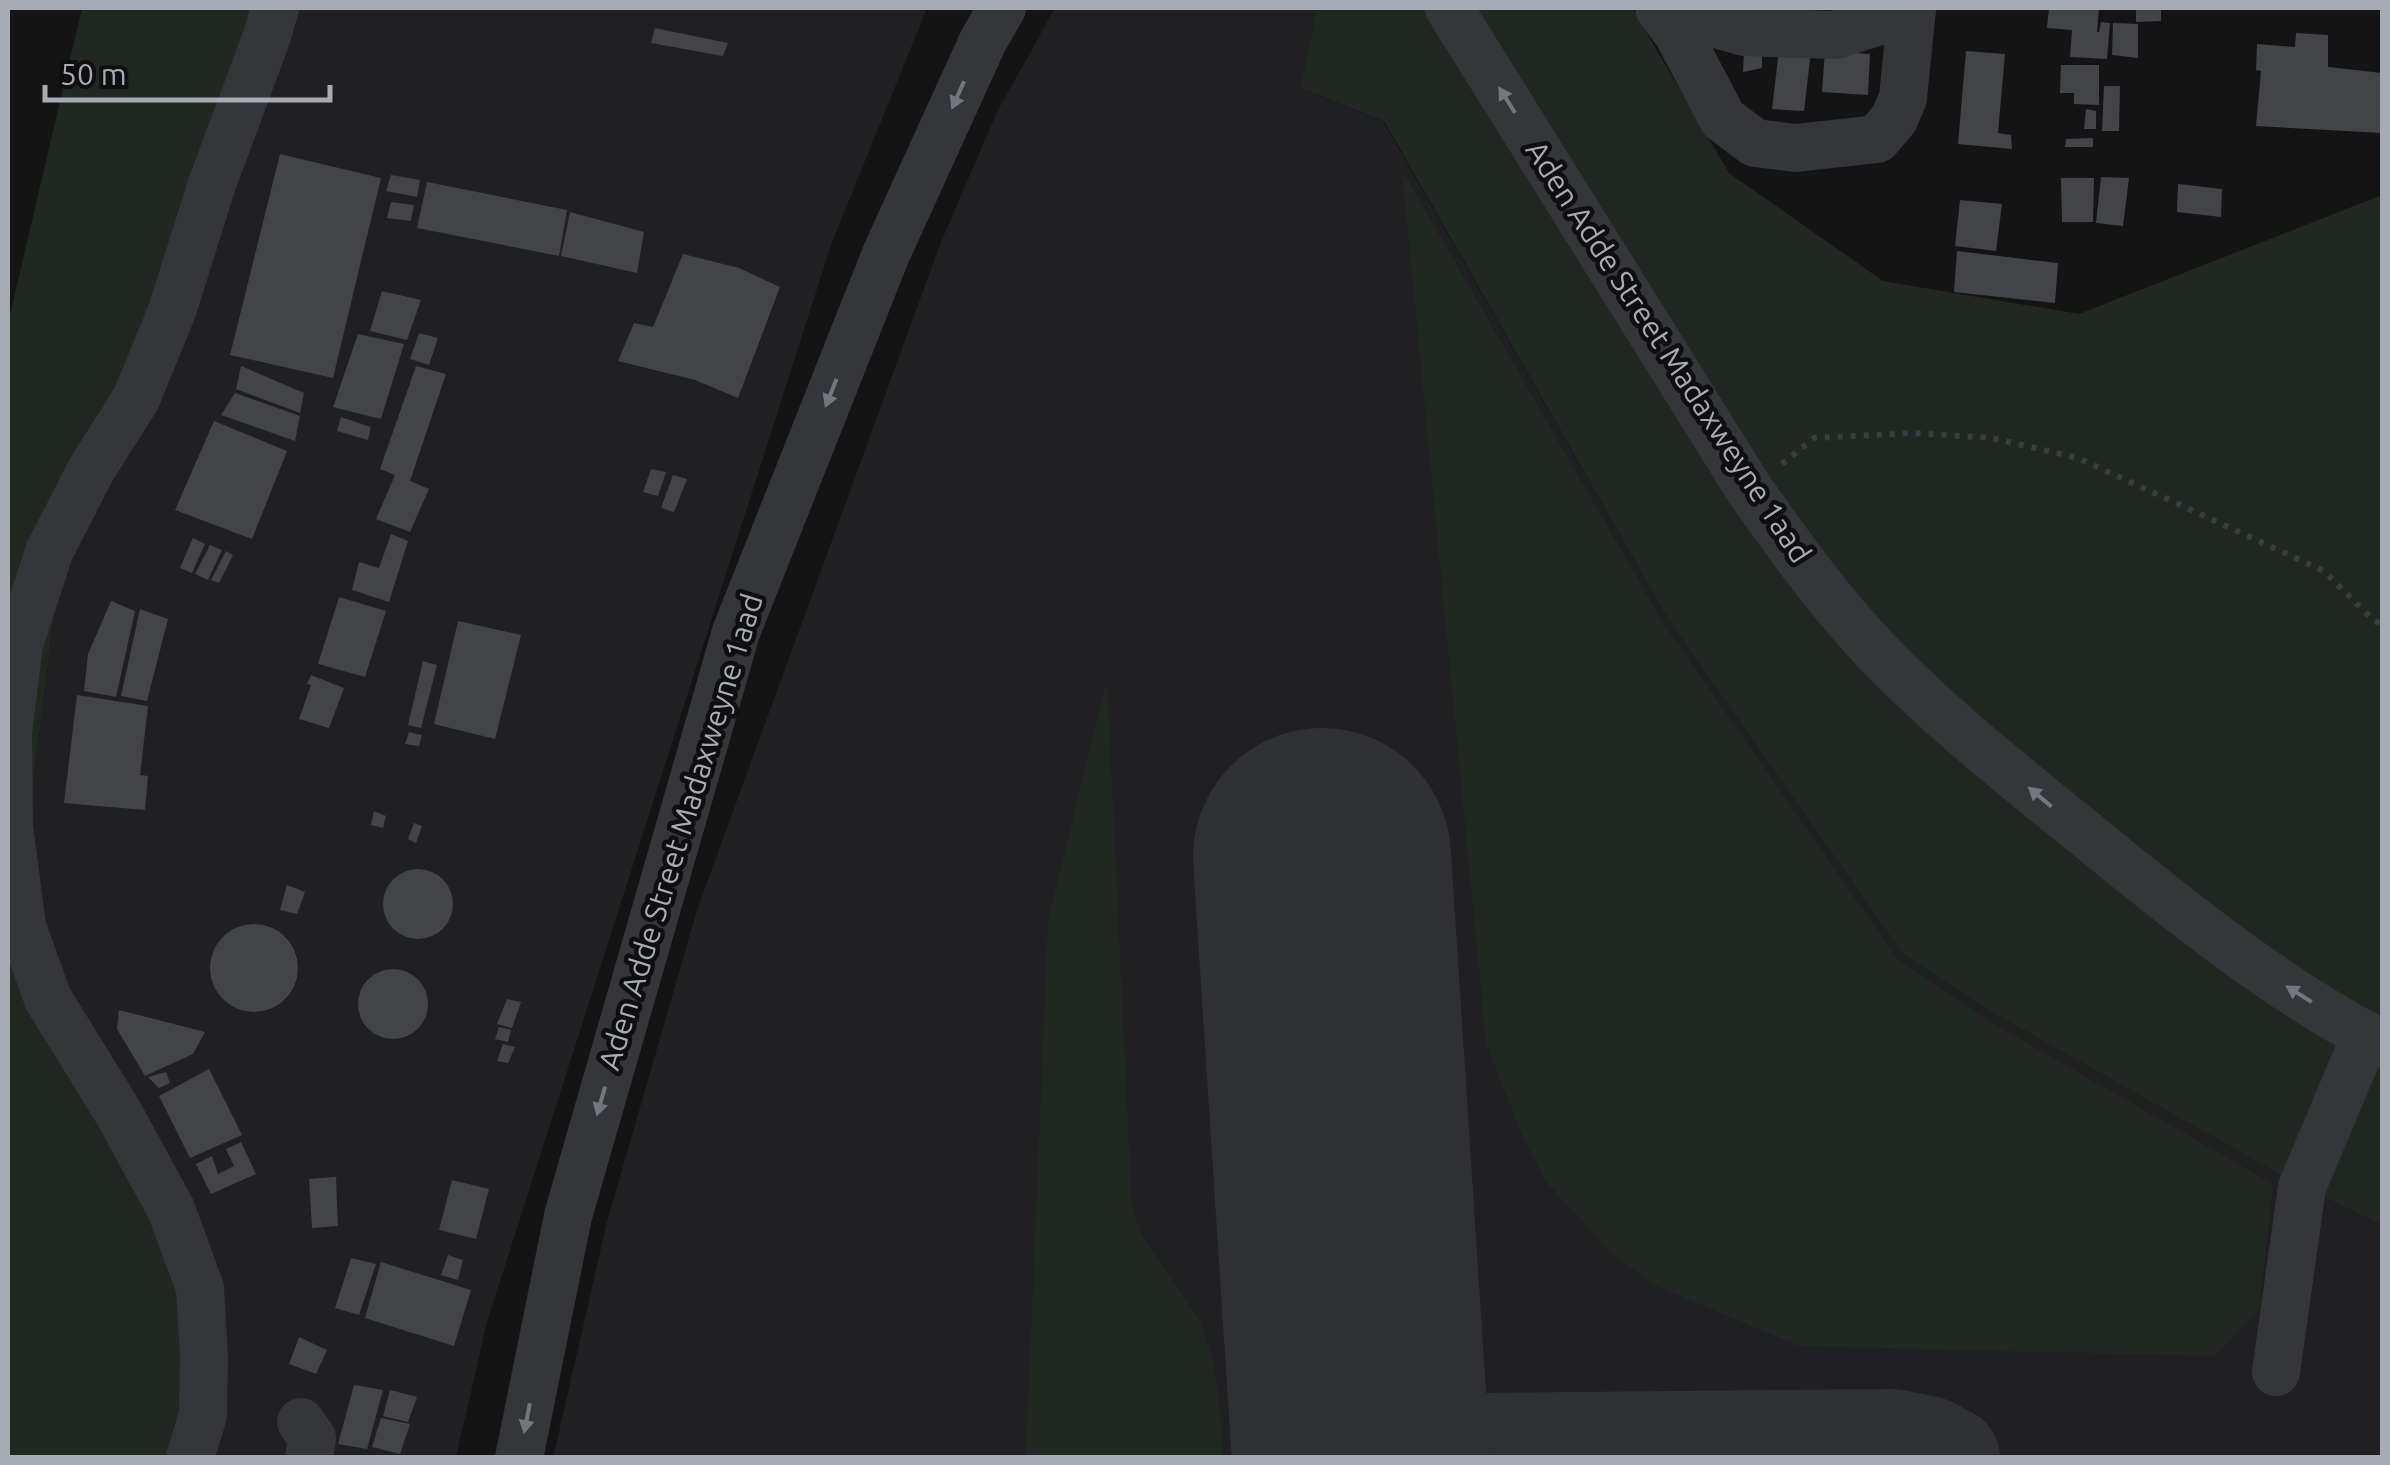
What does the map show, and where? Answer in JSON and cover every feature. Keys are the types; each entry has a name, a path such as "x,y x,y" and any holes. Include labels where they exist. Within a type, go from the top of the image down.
{"street":[{"path":"190,1458 203,1415 200,1288 171,1209 118,1112 48,998 22,926 9,826 8,733 18,645 49,552 90,470 136,398 165,328 275,8"},
{"name":"Aden Adde Street Madaxweyne 1aad","path":"519,1458 568,1216 736,632 886,254 983,41 1002,8"},
{"name":"Aden Adde Street Madaxweyne 1aad","path":"1449,8 1749,489 1815,580 1865,639 1936,710 2172,904 2261,970 2374,1040"},
{"path":"1912,9 1903,98 1894,119 1876,139 1796,148 1754,143 1723,119 1668,21 1713,23 1744,32 1835,34 1912,9"},
{"path":"2276,1372 2302,1187 2374,1040"}],"path":[{"path":"1749,489 1814,438 1913,433 1992,438 2078,458 2324,570 2382,624"}],"shaded area":[{"path":"82,8 276,8 63,542 20,890 201,1256 188,1457 8,1457 8,323"},
{"path":"276,8 927,8 831,245 487,1322 456,1457 188,1457 20,890 63,543"},
{"path":"1055,8 1317,8 1300,88 1383,121 1668,619 1902,953 1990,1011 2302,1187 2382,1225 2382,1457 553,1458 607,1222 697,910 941,242 997,112"},
{"path":"1317,8 1632,8 1729,173 1883,281 2079,314 2382,195 2382,1225 2302,1187 1990,1011 1902,953 1668,619 1384,121 1300,88"},
{"path":"1402,170 1663,623 1898,960 1985,1019 2273,1184 2259,1310 2214,1356 1799,1346 1654,1285 1613,1254 1546,1182 1522,1135 1486,1043"},
{"path":"1107,680 1132,1209 1143,1237 1200,1321 1212,1357 1223,1457 1026,1457 1048,920"}],"building":[{"path":"2049,8 2099,8 2097,32 2101,22 2110,23 2107,59 2070,57 2072,30 2047,28"},
{"path":"2136,9 2161,9 2161,21 2136,22"},
{"path":"2113,23 2138,24 2138,58 2112,55"},
{"path":"655,28 728,43 723,56 651,43"},
{"path":"2296,33 2328,35 2328,67 2382,73 2382,133 2256,126 2261,71 2256,70 2257,44 2295,47"},
{"path":"1779,50 1811,51 1804,111 1772,109"},
{"path":"1825,51 1870,54 1868,95 1822,92"},
{"path":"1966,51 2005,54 1998,133 2011,135 2012,149 1958,144"},
{"path":"1744,52 1762,52 1762,68 1743,72"},
{"path":"2061,65 2099,65 2099,105 2074,104 2074,93 2060,93"},
{"path":"2104,86 2120,86 2119,131 2102,131"},
{"path":"2086,109 2096,111 2096,129 2084,129"},
{"path":"2093,138 2093,147 2065,147 2066,139"},
{"path":"280,154 381,178 333,378 230,355"},
{"path":"391,175 420,180 417,197 386,191"},
{"path":"2101,177 2129,178 2123,226 2096,223"},
{"path":"2061,178 2094,178 2093,222 2062,222"},
{"path":"427,182 567,210 559,256 417,228"},
{"path":"2178,184 2222,189 2221,217 2177,212"},
{"path":"1960,200 2002,204 1996,251 1955,246"},
{"path":"391,202 414,205 411,221 387,218"},
{"path":"570,212 644,232 637,273 561,256"},
{"path":"1957,251 2058,263 2055,303 1954,292"},
{"path":"683,254 739,268 780,287 738,398 695,380 618,361 634,323 653,327"},
{"path":"382,291 421,300 407,340 370,331"},
{"path":"419,333 438,338 429,365 410,359"},
{"path":"358,334 404,344 381,419 333,407"},
{"path":"241,366 304,393 300,413 236,389"},
{"path":"416,366 446,374 410,481 429,489 410,532 376,519 395,475 380,469"},
{"path":"235,393 300,416 295,441 221,415"},
{"path":"341,417 371,427 368,440 337,431"},
{"path":"214,421 287,451 252,539 175,510"},
{"path":"651,469 666,472 658,496 643,492"},
{"path":"673,475 687,479 674,512 661,508"},
{"path":"391,534 408,541 389,602 352,590 359,562 379,568"},
{"path":"193,538 205,544 192,573 180,568"},
{"path":"210,545 222,550 208,580 195,574"},
{"path":"226,551 233,555 219,583 211,580"},
{"path":"339,597 386,611 365,677 318,664"},
{"path":"111,601 135,611 116,697 84,691 88,654"},
{"path":"140,609 168,619 147,701 121,696"},
{"path":"458,621 521,635 495,739 434,724"},
{"path":"423,661 437,665 421,728 408,725"},
{"path":"311,675 344,688 329,728 299,719"},
{"path":"77,695 148,706 140,775 148,776 145,810 64,803"},
{"path":"409,732 422,735 419,746 405,744"},
{"path":"374,811 386,816 383,828 371,825"},
{"path":"414,823 422,826 416,843 408,839"},
{"path":"418,869 443,879 453,904 443,929 418,939 393,929 383,904 393,879"},
{"path":"287,885 305,892 297,914 280,910"},
{"path":"254,924 271,927 285,937 295,951 295,985 285,999 271,1009 254,1012 237,1009 223,999 213,985 210,968 213,951 223,937 237,927"},
{"path":"393,969 418,979 428,1004 418,1029 393,1039 368,1029 358,1004 368,979"},
{"path":"507,999 521,1002 512,1028 497,1024"},
{"path":"119,1010 205,1032 193,1054 145,1076 117,1029"},
{"path":"499,1027 511,1030 508,1042 495,1039"},
{"path":"503,1044 515,1047 508,1063 497,1061"},
{"path":"209,1069 242,1135 190,1158 159,1096"},
{"path":"166,1072 170,1083 159,1088 148,1077"},
{"path":"241,1142 256,1174 211,1194 196,1164 212,1156 218,1174 234,1166 226,1149"},
{"path":"336,1177 338,1226 312,1228 309,1179"},
{"path":"452,1180 489,1189 476,1239 439,1230"},
{"path":"448,1255 463,1260 458,1280 441,1275"},
{"path":"351,1258 376,1264 359,1315 335,1308"},
{"path":"381,1262 471,1290 454,1346 365,1318"},
{"path":"299,1337 327,1350 316,1374 289,1364"},
{"path":"354,1385 383,1390 367,1449 338,1444"},
{"path":"390,1390 417,1397 408,1422 383,1416"},
{"path":"381,1418 410,1424 400,1454 372,1447"}],"taxiway":[{"path":"1360,1445 1893,1440 1928,1447 1949,1458"}],"runway":[{"path":"1322,857 1361,1458"}]}
